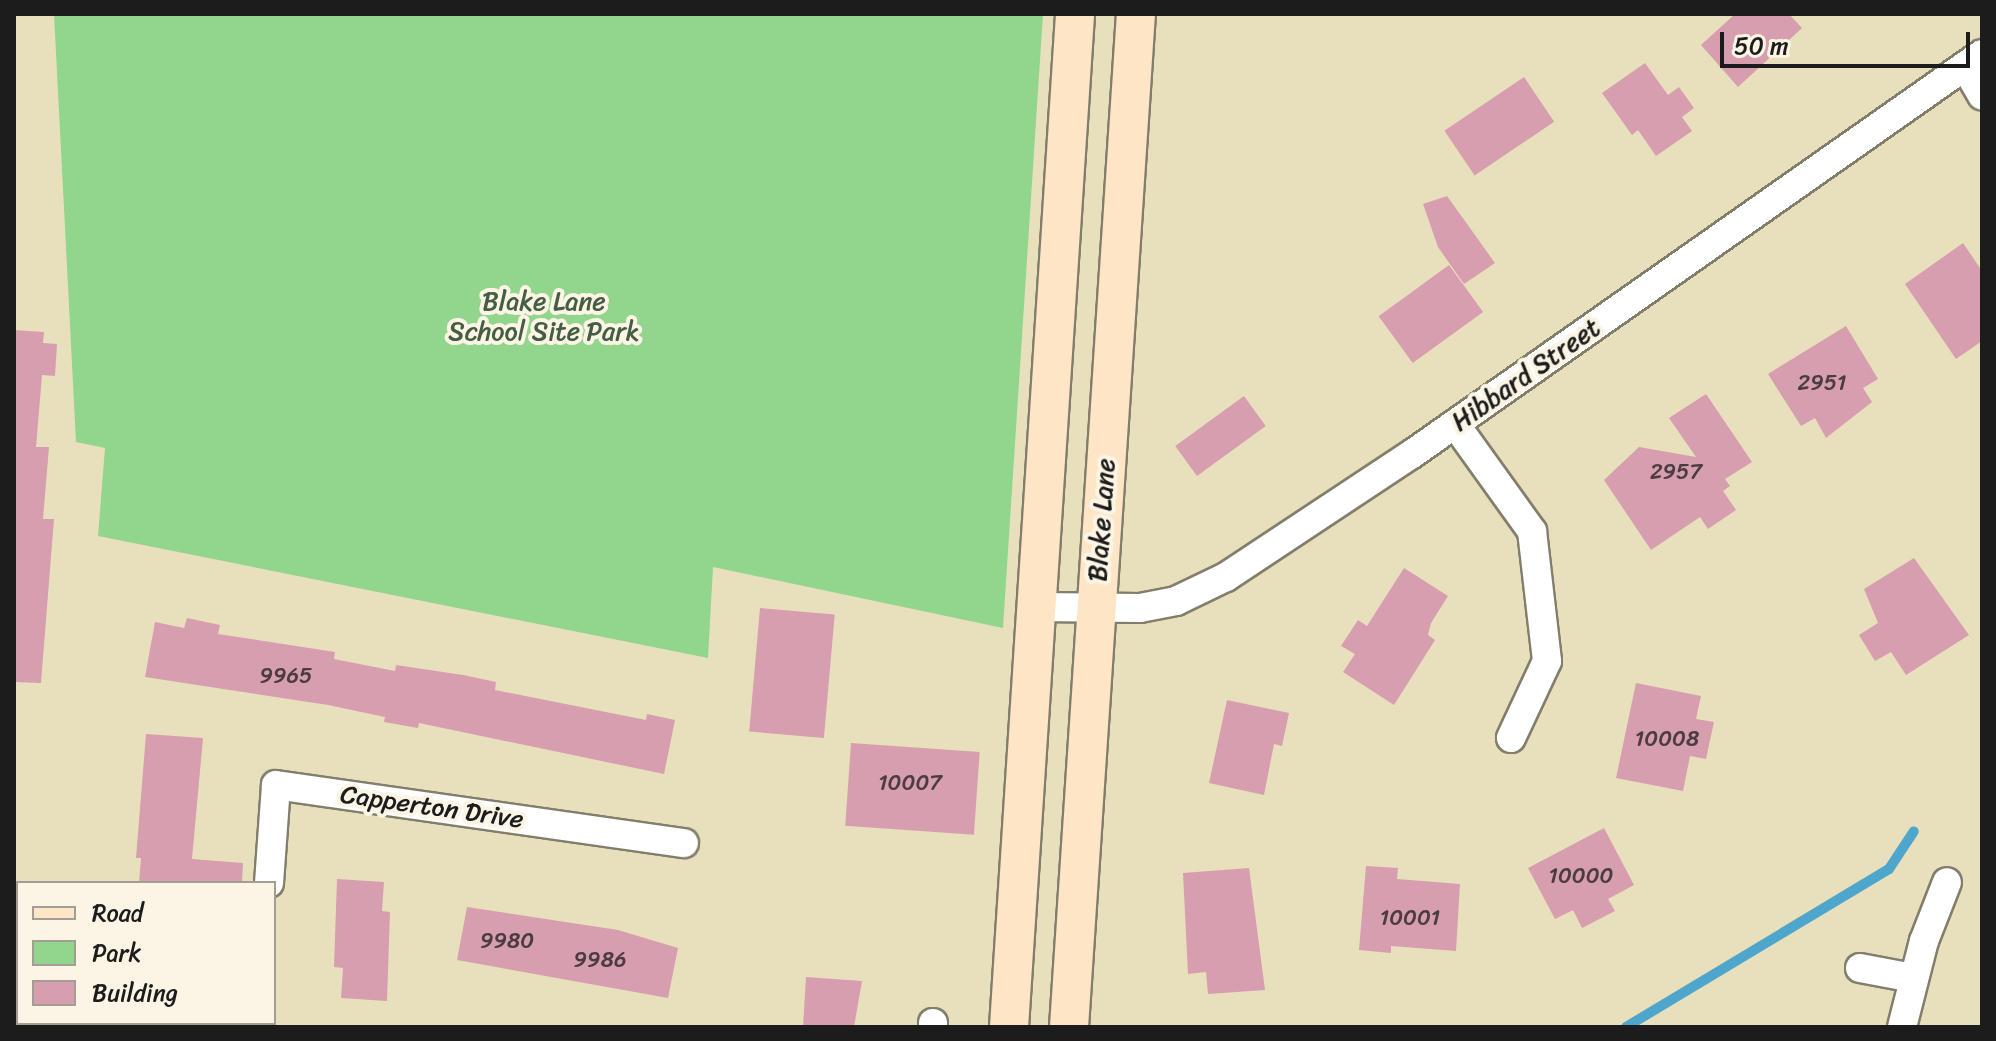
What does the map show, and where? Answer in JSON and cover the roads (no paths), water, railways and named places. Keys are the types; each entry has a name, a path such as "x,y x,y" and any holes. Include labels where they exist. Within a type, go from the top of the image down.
{"main road":[{"path":"1009,1027 1075,14"},
{"name":"Blake Lane","path":"1069,1027 1136,14"}],"street":[{"name":"Hibbard Street","path":"1036,607 1097,611 1176,601 1204,589 1455,424 1973,60"},
{"path":"1973,60 1982,95"},
{"path":"1455,424 1532,531 1547,661 1511,738"},
{"name":"Capperton Drive","path":"269,881 276,785 684,843"},
{"path":"1902,1027 1913,978 1947,882"},
{"path":"1860,968 1913,978"}],"waterway":[{"path":"1626,1027 1889,869 1914,831"}],"park label":[{"name":"Blake Lane School Site Park","path":"544,317"}]}
